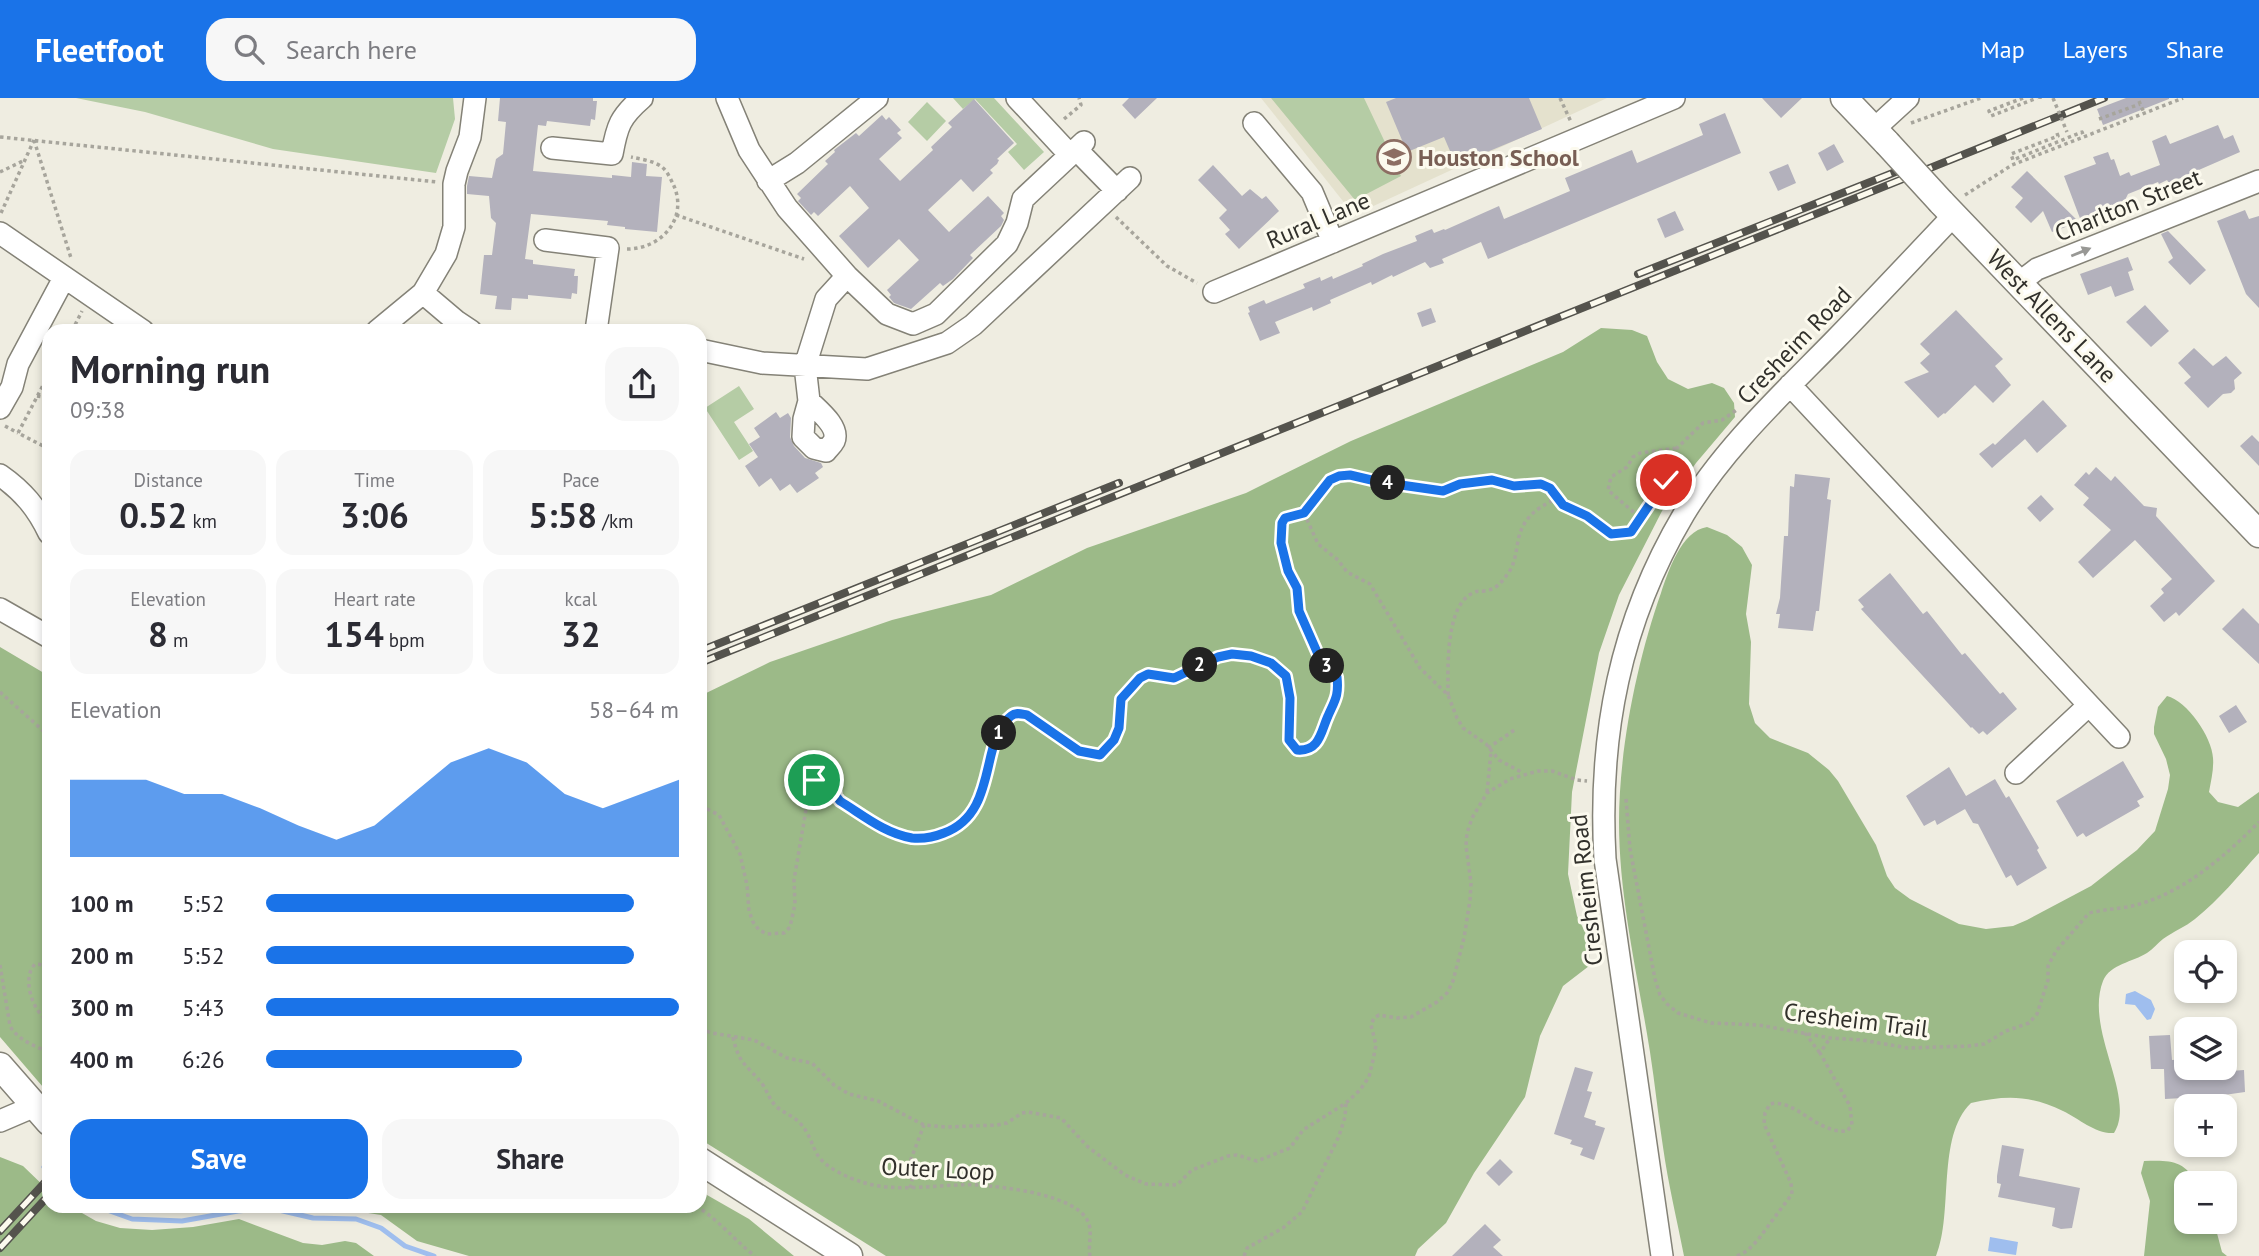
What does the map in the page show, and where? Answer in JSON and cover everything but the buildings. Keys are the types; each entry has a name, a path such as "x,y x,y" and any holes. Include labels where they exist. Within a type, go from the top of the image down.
{"main road":[{"name":"West Allens Lane","path":"1844,98 1952,205 2020,282 2259,534"},
{"path":"0,1066 42,1114"},
{"path":"707,1165 849,1256"}],"street":[{"path":"385,324 423,293 440,268 451,241 454,227 454,184 470,137 475,98"},
{"path":"552,148 612,155 619,106 642,98"},
{"path":"727,98 749,150 787,208 842,270 887,314 913,324 936,313 1007,244 1017,223 1023,199 1077,149"},
{"path":"768,181 797,163 877,98"},
{"path":"707,351 762,363 867,369 947,343 973,325 1116,191 1077,149 1049,131 1017,98"},
{"name":"Rural Lane","path":"1214,292 1674,98"},
{"path":"1880,136 1908,98"},
{"path":"1254,123 1312,192 1333,242"},
{"name":"Charlton Street","path":"2020,282 2037,270 2259,181"},
{"name":"Cresheim Road","path":"1662,1256 1605,859 1603,807 1609,723 1625,648 1641,602 1675,529 1696,495 1728,454 1952,205"},
{"path":"0,233 69,271 134,324"},
{"path":"545,240 608,248 597,324"},
{"path":"809,401 805,366 826,299 842,270"},
{"path":"0,408 12,387 18,364 69,271"},
{"path":"423,293 460,324"},
{"path":"1790,385 2119,737"},
{"path":"0,475 17,486 42,521"},
{"path":"0,609 42,633"},
{"path":"2016,773 2089,705"},
{"path":"0,1121 42,1114"}],"path":[{"path":"1049,131 1081,104 1079,98"},
{"path":"1560,98 1569,118"},
{"path":"1910,123 1981,98"},
{"path":"2023,98 1989,111 1991,116 2039,98"},
{"path":"2053,98 2067,132"},
{"path":"1952,205 2012,165 2183,98"},
{"path":"2099,119 2140,102 2144,113"},
{"path":"2057,133 2058,136 2011,154 2013,160 2082,132 2084,137"},
{"path":"0,136 441,182"},
{"path":"0,215 34,140"},
{"path":"34,140 69,271"},
{"path":"608,248 635,249 663,238 673,226 678,206 677,193 662,167 644,159 612,155"},
{"path":"0,172 25,160"},
{"path":"1116,191 1167,266 1214,292"},
{"path":"676,215 842,270"},
{"path":"76,324 86,303"},
{"path":"18,433 42,387"},
{"path":"1752,397 1756,391"},
{"path":"37,396 42,397"},
{"path":"1639,517 1608,490 1611,477 1627,467 1633,457 1640,453 1677,448 1703,423 1722,420 1747,404"},
{"path":"0,423 42,444"},
{"path":"707,809 719,815 740,854 753,922 759,930 777,935 790,927 794,880 810,786 821,775 834,779 836,796 840,801 881,827 912,838 939,835 960,825 981,795 994,746 1010,716 1017,713 1027,715 1079,751 1100,755 1114,740 1119,728 1121,699 1140,678 1148,674 1174,678 1218,657 1232,654 1261,659 1282,671 1289,687 1289,740 1297,750 1305,751 1320,741 1327,717 1337,699 1337,677 1321,661 1299,611 1297,588 1288,571 1281,543 1282,523 1285,518 1304,513 1330,480 1350,475 1443,491 1460,484 1492,480 1514,486 1541,484 1550,488 1556,498 1611,534 1631,532 1674,466 1677,448"},
{"path":"1524,773 1499,760 1463,727 1457,718 1448,695 1448,650 1457,611 1465,599 1472,593 1494,589 1503,580 1511,569 1527,519 1538,507 1556,498"},
{"path":"1304,513 1318,544 1338,560 1347,572 1370,584 1420,668 1448,695"},
{"path":"0,692 42,730"},
{"path":"707,1031 754,1040 787,1058 812,1063 834,1085 849,1094 878,1101 924,1125 997,1125 1028,1112 1061,1118 1088,1147 1125,1175 1146,1184 1177,1185 1192,1170 1228,1156 1237,1155 1257,1161 1290,1148 1303,1130 1346,1103 1360,1090 1369,1077 1376,1045 1371,1025 1374,1018 1379,1015 1411,1017 1447,993 1453,981 1464,938 1470,892 1467,833 1487,793 1490,750 1516,729"},
{"path":"1487,793 1524,773 1552,771 1577,780 1591,781"},
{"name":"Cresheim Trail","path":"1624,790 1630,849 1655,979 1660,995 1667,1004 1678,1013 1711,1023 1759,1026 1908,1048 1984,1044 2006,1031 2029,1023 2037,1014 2048,980 2048,966 2056,951 2089,913 2148,901 2181,885 2218,860 2259,822"},
{"path":"42,965 35,964 27,982 37,1011 42,1016"},
{"path":"0,965 10,1026 15,1034 42,1049"},
{"path":"1737,1256 1757,1241 1792,1194 1791,1183 1764,1124 1765,1113 1770,1104 1786,1104 1813,1122 1840,1132 1847,1131 1852,1125 1850,1106 1820,1053 1805,1033"},
{"name":"Outer Loop","path":"733,1037 742,1064 763,1086 779,1109 798,1120 824,1163 862,1182 910,1188 978,1185 1035,1193 1064,1202 1079,1210 1089,1223 1090,1256"},
{"path":"1820,1053 1830,1038"},
{"path":"1244,1256 1247,1248 1283,1228 1302,1212 1339,1136 1346,1103"},
{"path":"910,1188 913,1176 911,1159 924,1125"},
{"path":"706,1213 755,1256"}],"shaded area":[{"name":"Houston School","path":"1261,98 1607,98 1354,215"}],"green space":[{"path":"76,98 453,98 455,119 436,173 273,149 145,112"},
{"path":"953,98 994,98 1044,152 1024,170 1008,152 1017,144 975,99 963,109"},
{"path":"1271,98 1364,98 1401,176 1355,200"},
{"path":"927,102 946,121 927,141 908,122"},
{"path":"1601,328 1632,330 1647,336 1657,362 1668,379 1688,389 1712,383 1724,388 1734,403 1735,417 1696,463 1662,511 1619,595 1599,653 1572,792 1568,874 1577,916 1590,942 1589,966 1563,986 1540,1036 1525,1097 1474,1173 1446,1223 1418,1249 1415,1256 886,1256 707,1143 707,693 770,662 892,620 991,595 1087,548 1246,493 1351,441 1563,352"},
{"path":"739,386 754,409 734,422 753,451 739,460 707,411 707,407"},
{"path":"1707,527 1727,535 1742,547 1752,565 1746,614 1751,642 1749,704 1755,723 1770,738 1808,753 1829,770 1876,845 1887,876 1895,888 1910,899 1959,924 1986,929 2013,926 2027,920 2091,886 2137,850 2155,831 2170,775 2154,734 2154,727 2158,707 2167,696 2175,699 2190,712 2208,740 2213,762 2209,792 2218,802 2238,807 2259,792 2259,853 2221,896 2195,919 2163,939 2147,953 2116,967 2103,981 2099,1000 2100,1020 2119,1101 2119,1118 2114,1133 2094,1129 2063,1111 2029,1099 2007,1098 1971,1103 1960,1118 1953,1135 1944,1218 1936,1256 1684,1256 1665,1161 1630,937 1622,880 1619,822 1626,736 1637,676 1652,619 1667,574 1677,554 1690,536"},
{"path":"0,647 42,672 42,1086 0,1037"},
{"path":"0,1157 23,1166 42,1184 42,1213 82,1213 96,1221 120,1228 152,1230 193,1227 239,1219 303,1243 356,1243 374,1256 0,1256"},
{"path":"2144,1161 2169,1161 2187,1170 2174,1171 2174,1234 2217,1234 2222,1252 2227,1256 2144,1256 2150,1201 2141,1173"},
{"path":"707,1195 749,1219 794,1256 469,1256 417,1241 381,1215 368,1213 707,1213"}],"water":[{"path":"2135,991 2151,1000 2155,1009 2151,1019 2147,1020 2135,1005 2125,1004 2126,994"},
{"path":"1990,1237 2018,1242 2016,1255 1988,1251"}],"waterway":[{"path":"115,1213 132,1219 182,1221 227,1213"},
{"path":"292,1213 313,1218 356,1219 381,1228 405,1246 434,1256"}],"railway":[{"path":"707,660 2104,98"},
{"path":"1638,274 1908,167"},
{"path":"707,648 1119,483"},
{"path":"0,1231 42,1186"},
{"path":"0,1248 42,1203"}],"place":[{"name":"Houston School","path":"1394,157"}],"route":[{"path":"814,780 821,775 834,779 836,796 840,801 881,827 912,838 939,835 952,831 968,817 981,795 994,746 1010,716 1017,713 1027,715 1079,751 1100,755 1108,749 1119,728 1121,699 1140,678 1148,674 1174,678 1218,657 1232,654 1251,656 1271,663 1286,676 1290,698 1289,740 1292,747 1305,751 1320,741 1324,733 1327,717 1337,699 1337,677 1321,661 1299,611 1297,588 1284,558 1281,532 1285,518 1304,513 1330,480 1350,475 1443,491 1460,484 1492,480 1514,486 1541,484 1550,488 1563,505 1587,516 1611,534 1631,532 1666,480"}]}
